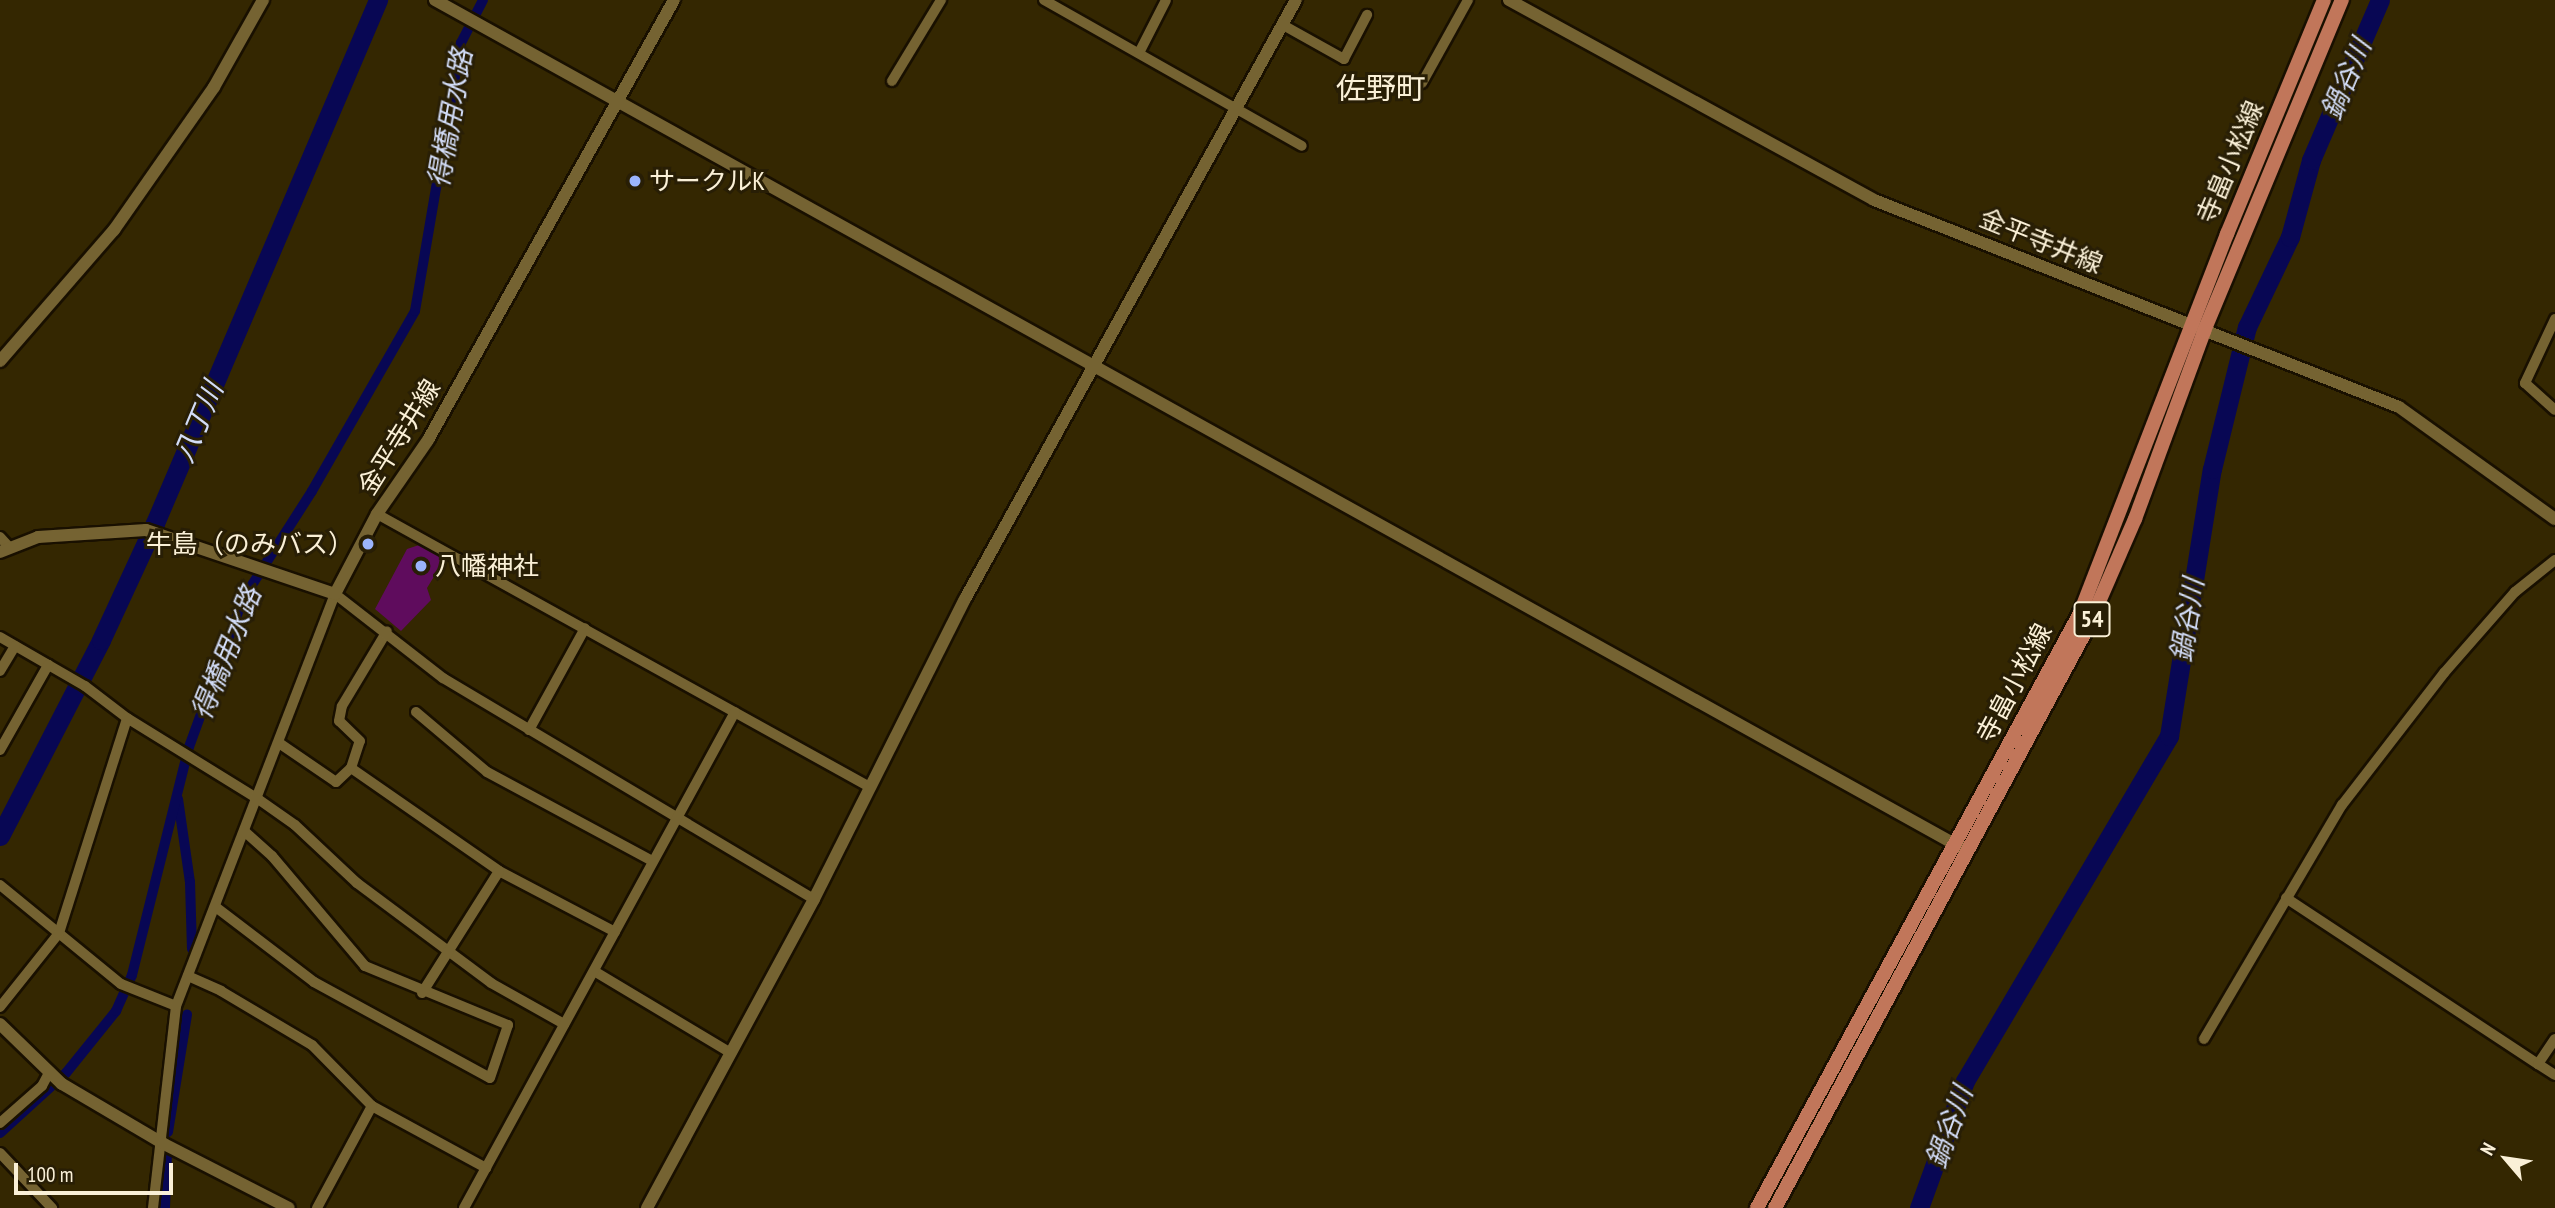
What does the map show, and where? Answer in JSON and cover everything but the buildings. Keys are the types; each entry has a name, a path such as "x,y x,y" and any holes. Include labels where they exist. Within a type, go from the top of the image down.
{"main road":[{"name":"寺畠小松線","path":"1775,1208 1962,848 2080,613 2197,328 2324,0"},
{"name":"寺畠小松線","path":"2197,328 2342,0"},
{"name":"寺畠小松線","path":"1757,1208 1962,848"}],"street":[{"path":"0,361 114,230 214,88 263,0"},
{"path":"435,0 1816,763 1962,848"},
{"name":"金平寺井線","path":"335,594 377,514 428,440 674,0"},
{"path":"892,81 941,0"},
{"path":"1044,0 1302,146"},
{"path":"1139,53 1166,0"},
{"path":"647,1208 814,898 965,599 1096,367 1296,0"},
{"path":"1422,83 1468,0"},
{"name":"金平寺井線","path":"1508,0 1874,200 2399,407 2555,519"},
{"path":"1283,25 1344,59 1367,15"},
{"path":"2555,319 2525,383 2555,410"},
{"path":"2543,346 2555,351"},
{"path":"377,514 870,787"},
{"path":"0,537 5,550 38,537 146,530 174,537 335,594 387,631 443,678 814,898"},
{"path":"2204,1039 2342,804 2444,673 2515,592 2555,560"},
{"path":"153,1208 166,1145 176,1006 217,908 335,594"},
{"path":"528,730 585,628"},
{"path":"279,743 336,782 351,768 360,741 339,721 342,706 387,631"},
{"path":"0,637 85,686 127,718 258,799 295,825 357,883 491,983 564,1024"},
{"path":"0,671 15,646"},
{"path":"0,750 48,665"},
{"path":"416,712 487,772 652,861"},
{"path":"464,1208 735,712"},
{"path":"0,1007 59,933 127,718"},
{"path":"351,768 499,871 614,932"},
{"path":"217,908 314,982 490,1078 508,1025 422,993 365,966 272,856 245,832"},
{"path":"422,993 499,871"},
{"path":"0,884 121,984 176,1006"},
{"path":"2286,898 2555,1075"},
{"path":"594,971 731,1053"},
{"path":"188,976 221,990 312,1045 372,1106 486,1168"},
{"path":"0,1024 55,1078 166,1145 289,1208"},
{"path":"2538,1064 2555,1038"},
{"path":"0,1123 55,1078"},
{"path":"317,1208 372,1106"},
{"path":"0,1153 52,1208"}],"shaded area":[{"path":"425,543 446,557 427,588 431,600 401,631 375,609 407,549"}],"waterway":[{"name":"八丁川","path":"0,836 101,640 155,523 378,0"},
{"name":"得橋用水路","path":"0,1133 66,1073 116,1011 132,975 189,747 243,599 312,491 415,311 461,43 483,0"},
{"name":"鍋谷川","path":"1919,1208 1965,1081 2169,736 2212,469 2247,327 2290,237 2311,160 2380,0"},
{"path":"178,799 190,882 192,949"},
{"path":"168,1132 187,1015"},
{"path":"165,1208 167,1153"}],"place":[{"name":"サークルK","path":"635,181"},
{"name":"牛島（のみバス）","path":"368,544"},
{"name":"八幡神社","path":"421,566"}],"district":[{"name":"佐野町","path":"1381,88"}]}
